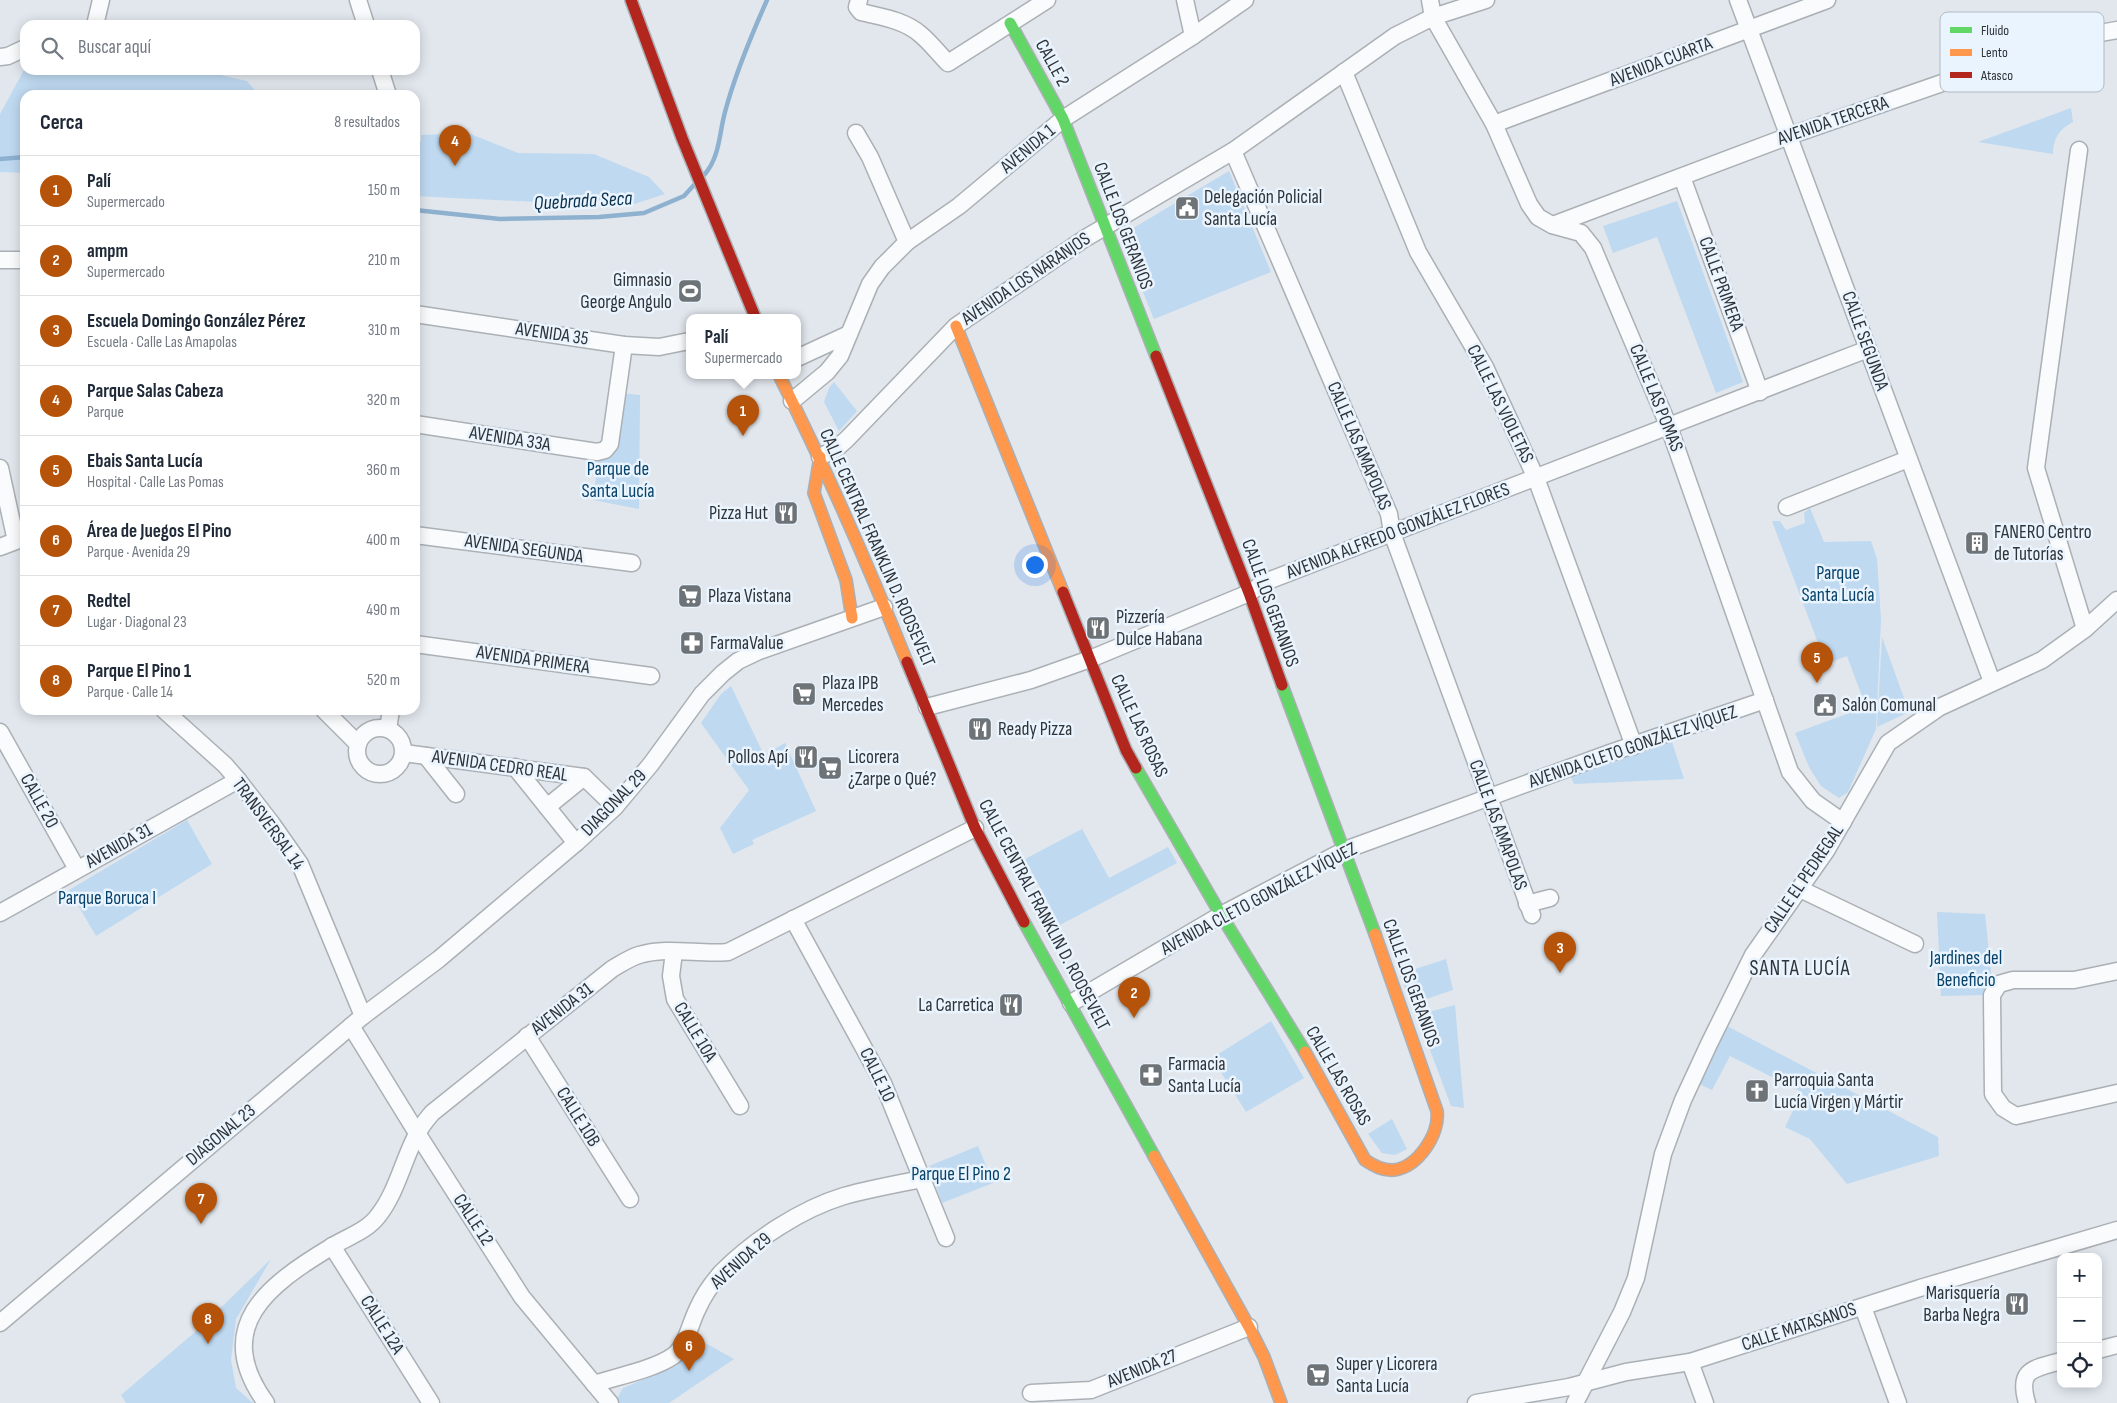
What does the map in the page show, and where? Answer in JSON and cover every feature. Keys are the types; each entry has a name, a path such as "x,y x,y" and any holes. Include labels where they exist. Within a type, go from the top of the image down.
{"street":[{"path":"96,20 101,0"},
{"path":"358,0 364,20"},
{"path":"631,0 682,138 752,314"},
{"path":"858,4 861,12 897,21 920,34 948,63 1047,0"},
{"path":"1185,0 1194,36"},
{"name":"AVENIDA 1","path":"792,401 827,372 840,356 870,284 882,266 907,242 959,206 1063,119 1194,36 1245,0"},
{"name":"CALLE LAS POMAS","path":"1430,0 1433,17 1494,124 1529,204 1538,217 1552,225 1581,233 1593,248 1669,427 1790,772 1813,801 1843,822"},
{"name":"AVENIDA LOS NARANJOS","path":"820,457 837,448 847,439 956,326 1084,239 1233,151 1395,36 1433,17 1486,0"},
{"name":"CALLE SEGUNDA","path":"1738,0 1992,682"},
{"name":"AVENIDA CUARTA","path":"1494,124 1827,0"},
{"name":"CALLE 2","path":"1010,23 1063,119"},
{"name":"AVENIDA TERCERA","path":"2104,32 2117,30"},
{"path":"0,57 20,50"},
{"name":"CALLE LAS VIOLETAS","path":"1344,72 1418,252 1485,367 1536,478 1634,746"},
{"path":"382,75 386,90"},
{"name":"AVENIDA TERCERA","path":"1552,225 1789,136 1940,84"},
{"name":"CALLE LOS GERANIOS","path":"1063,119 1249,593 1295,721 1345,850 1435,1103"},
{"path":"856,133 870,157 907,242"},
{"path":"2079,150 2036,468 2085,629"},
{"name":"CALLE LAS AMAPOLAS","path":"1233,151 1389,514 1392,533 1530,910 1550,898"},
{"name":"CALLE PRIMERA","path":"1682,177 1760,392"},
{"path":"0,260 20,260"},
{"name":"AVENIDA 35","path":"420,315 624,345 659,348 686,342"},
{"name":"CALLE LAS ROSAS","path":"956,326 1126,750 1365,1160 1374,1166 1388,1170 1402,1167 1417,1158 1431,1138 1438,1118 1435,1103"},
{"path":"801,356 850,334"},
{"name":"AVENIDA 33A","path":"420,425 597,452 605,450 610,444 624,345"},
{"name":"AVENIDA ALFREDO GONZÁLEZ FLORES","path":"927,707 1031,680 1090,659 1249,593 1265,582 1868,349"},
{"name":"CALLE CENTRAL FRANKLIN D. ROOSEVELT","path":"782,379 820,457 927,707 975,828 1000,878 1249,1327 1264,1357 1281,1403"},
{"path":"820,457 814,493 846,580 852,603 852,618"},
{"path":"1787,507 1908,459"},
{"path":"0,468 16,542 0,547"},
{"name":"AVENIDA SEGUNDA","path":"420,538 632,564"},
{"name":"CALLE EL PEDREGAL","path":"1575,1403 1622,1312 1636,1278 1663,1154 1683,1100 1709,1044 1754,955 1800,889 1843,822 1888,743 1940,708 2042,660 2085,629 2117,600"},
{"name":"DIAGONAL 29","path":"357,1021 439,959 576,843 615,807 651,764 702,694 738,661 758,651 884,607"},
{"name":"AVENIDA PRIMERA","path":"420,645 651,676"},
{"name":"AVENIDA CLETO GONZÁLEZ VÍQUEZ","path":"1071,1004 1221,915 1345,850 1765,700"},
{"name":"TRANSVERSAL 14","path":"169,715 238,780 300,864 357,1021"},
{"path":"329,715 358,744"},
{"path":"388,729 390,715"},
{"path":"373,729 388,729 400,738 404,753 398,767 391,772 376,774 368,771 358,760 358,744 366,732 373,729"},
{"name":"CALLE 20","path":"0,732 77,869"},
{"name":"AVENIDA CEDRO REAL","path":"404,753 584,777 615,807"},
{"path":"426,756 456,794"},
{"path":"515,768 576,843"},
{"path":"547,807 584,777"},
{"name":"AVENIDA 31","path":"0,914 238,780"},
{"name":"AVENIDA 31","path":"266,1403 249,1376 247,1368 244,1344 246,1328 252,1313 262,1298 273,1288 332,1246 367,1227 378,1216 398,1179 417,1133 432,1112 612,969 627,960 653,952 711,954 728,952 975,828"},
{"path":"1800,889 1915,944"},
{"name":"CALLE 10","path":"793,919 883,1083 946,1238"},
{"name":"CALLE 10A","path":"674,952 671,976 674,999 740,1106"},
{"path":"2117,971 2074,980 2013,980 1999,984 1992,995 1993,1094 2002,1108 2016,1116 2117,1094"},
{"name":"CALLE 12","path":"357,1021 417,1133 522,1296 610,1403"},
{"name":"DIAGONAL 23","path":"0,1323 357,1021"},
{"name":"CALLE 10B","path":"527,1036 630,1198"},
{"name":"AVENIDA 29","path":"594,1384 659,1363 674,1356 684,1341 706,1292 722,1272 744,1253 800,1214 830,1201 922,1179"},
{"name":"CALLE MATASANOS","path":"1476,1403 1587,1382 1626,1372 1690,1362 1863,1306 2117,1230"},
{"name":"CALLE 12A","path":"332,1246 431,1403"},
{"path":"1863,1306 1898,1403"},
{"name":"AVENIDA 27","path":"1031,1393 1091,1390 1249,1327"},
{"path":"2102,1349 2117,1345"},
{"path":"1690,1362 1705,1403"},
{"path":"2027,1403 2023,1382 2026,1376 2037,1368 2057,1362"}],"green space":[{"path":"21,75 220,75 247,81 255,90 20,90 20,173 0,172 0,114"},
{"path":"2071,108 2073,122 2058,135 2054,144 2053,154 1978,142"},
{"path":"468,133 518,153 594,154 649,177 665,194 634,204 579,204 420,196 421,135"},
{"path":"1229,171 1271,272 1154,319 1120,236"},
{"path":"1677,201 1743,382 1716,393 1657,237 1613,253 1603,226"},
{"path":"834,382 857,411 839,431 824,402 829,388"},
{"name":"Parque de Santa Lucía","path":"620,393 640,395 639,509 593,500 598,460"},
{"name":"Parque Santa Lucía","path":"1810,508 1824,542 1871,541 1877,559 1881,619 1876,729 1848,792 1839,798 1821,786 1809,767 1795,733 1866,707 1847,656 1826,664 1772,521 1780,521 1786,530 1805,523 1804,513"},
{"path":"1882,637 1909,712 1877,727"},
{"path":"731,686 764,755 785,743 816,811 752,840 754,844 733,854 720,828 749,790 701,723 721,694"},
{"path":"1672,742 1684,779 1574,784 1571,777"},
{"name":"Parque Boruca I","path":"187,820 212,864 96,936 69,890"},
{"path":"1082,829 1109,878 1168,847 1177,863 1060,925 1025,859"},
{"name":"Jardines del Beneficio","path":"1937,912 1985,914 1992,981 1985,995 1941,996"},
{"path":"1446,959 1453,990 1411,1004 1400,974"},
{"path":"1455,1005 1464,1108 1451,1106 1417,1015"},
{"path":"1271,1021 1304,1078 1246,1112 1212,1058"},
{"path":"1725,1025 1938,1137 1939,1156 1847,1184 1810,1139 1785,1127 1802,1092 1730,1056 1712,1090 1697,1083"},
{"path":"1392,1119 1407,1149 1395,1155 1382,1153 1368,1134"},
{"name":"Parque El Pino 2","path":"978,1146 993,1183 942,1203 929,1166"},
{"path":"271,1259 236,1319 231,1360 236,1388 253,1403 126,1403 121,1395 201,1327"},
{"path":"698,1339 734,1359 669,1403 619,1403 616,1400 623,1388 676,1366"}],"waterway":[{"name":"Quebrada Seca","path":"705,174 714,160 725,112 738,69 767,0"},
{"name":"Quebrada Seca","path":"0,159 20,157"},
{"name":"Quebrada Seca","path":"420,211 500,219 599,217 644,213 684,196 694,185"}],"traffic: fast":[{"path":"1010,23 1063,119 1156,356"},
{"path":"1282,685 1375,934"},
{"path":"1136,768 1221,915 1305,1052"},
{"path":"1024,922 1154,1156"}],"traffic: slow":[{"path":"956,326 1063,592"},
{"path":"781,379 846,517 907,662"},
{"path":"820,457 814,493 846,580 852,618"},
{"path":"1305,1052 1365,1160 1379,1168 1394,1170 1403,1168 1411,1163 1426,1148 1435,1130 1437,1111 1375,934"},
{"path":"1154,1156 1249,1327 1264,1357 1281,1403"}],"traffic: jam":[{"path":"631,0 682,138 754,314"},
{"path":"1156,356 1249,593 1282,685"},
{"path":"1063,592 1126,750 1136,768"},
{"path":"907,662 975,828 1024,922"}],"place":[{"name":"Parque Salas Cabeza","path":"455,166"},
{"name":"Delegación Policial Santa Lucía","path":"1187,208"},
{"name":"Gimnasio George Angulo","path":"690,291"},
{"name":"Palí","path":"743,436"},
{"name":"Pizza Hut","path":"786,513"},
{"name":"FANERO Centro de Tutorías","path":"1977,543"},
{"name":"Plaza Vistana","path":"690,596"},
{"name":"Pizzería Dulce Habana","path":"1098,628"},
{"name":"FarmaValue","path":"692,643"},
{"name":"Ebais Santa Lucía","path":"1817,683"},
{"name":"Plaza IPB Mercedes","path":"804,694"},
{"name":"Salón Comunal","path":"1825,705"},
{"name":"Ready Pizza","path":"980,729"},
{"name":"Pollos Apí","path":"806,757"},
{"name":"Licorera ¿Zarpe o Qué?","path":"830,768"},
{"name":"Escuela Domingo González Pérez","path":"1560,973"},
{"name":"La Carretica","path":"1011,1005"},
{"name":"ampm","path":"1134,1018"},
{"name":"Farmacia Santa Lucía","path":"1151,1075"},
{"name":"Parroquia Santa Lucía Virgen y Mártir","path":"1757,1091"},
{"name":"Redtel","path":"201,1224"},
{"name":"Marisquería Barba Negra","path":"2017,1304"},
{"name":"Parque El Pino 1","path":"208,1344"},
{"name":"Área de Juegos El Pino","path":"689,1371"},
{"name":"Super y Licorera Santa Lucía","path":"1318,1375"}],"district":[{"name":"SANTA LUCÍA","path":"1800,968"}]}
